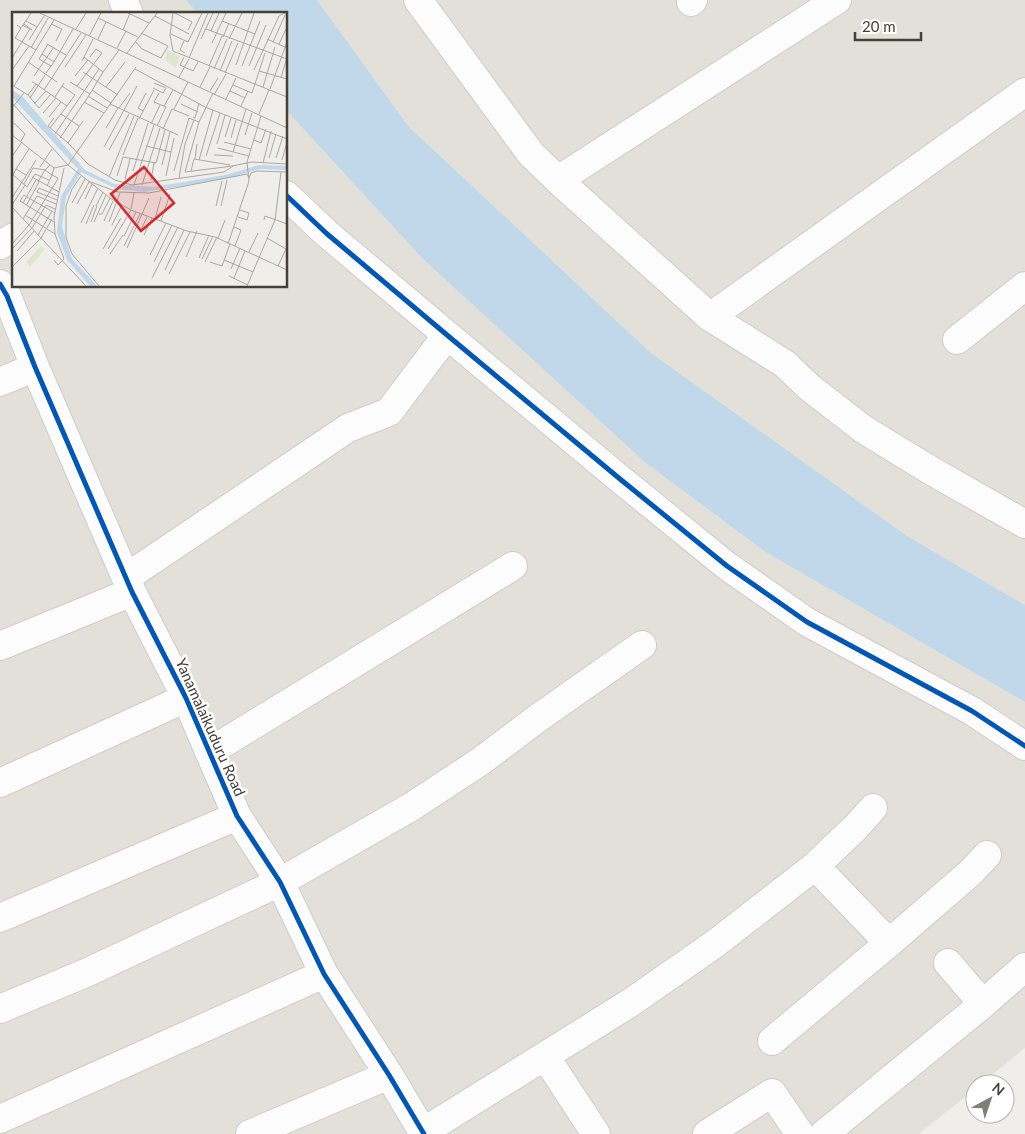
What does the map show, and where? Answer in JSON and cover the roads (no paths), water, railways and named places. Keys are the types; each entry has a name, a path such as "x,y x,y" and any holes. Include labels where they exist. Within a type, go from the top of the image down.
{"street":[{"path":"124,0 128,12"},
{"path":"418,0 531,154 710,317 785,364 809,387 863,429 1025,524"},
{"path":"558,180 824,3"},
{"path":"710,317 1025,92"},
{"path":"288,197 326,233 727,566 807,622 972,711 1025,746"},
{"path":"0,245 12,238"},
{"name":"Yanamalaikuduru Road","path":"0,284 7,296 35,367 130,584 186,698 238,816 280,882 324,974 389,1075 423,1133"},
{"path":"957,340 1025,286"},
{"path":"0,646 130,584 348,428 389,412 447,334"},
{"path":"0,382 35,367"},
{"path":"209,752 512,566"},
{"path":"0,1009 88,972 280,882 411,807 481,761 538,718 642,646"},
{"path":"0,783 186,698"},
{"path":"423,1133 630,1002 716,943 815,866 873,808"},
{"path":"0,918 238,816"},
{"path":"772,1040 970,874 987,855"},
{"path":"815,866 889,943"},
{"path":"948,963 983,1004"},
{"path":"824,1134 983,1004 1025,967"},
{"path":"0,1120 324,974"},
{"path":"544,1056 596,1134"},
{"path":"250,1134 389,1075"},
{"path":"707,1134 772,1094 800,1134"}],"water":[{"path":"186,0 317,0 409,127 651,353 907,536 1025,605 1025,702 767,553 646,463 422,258 288,112 288,12 196,12"}]}
